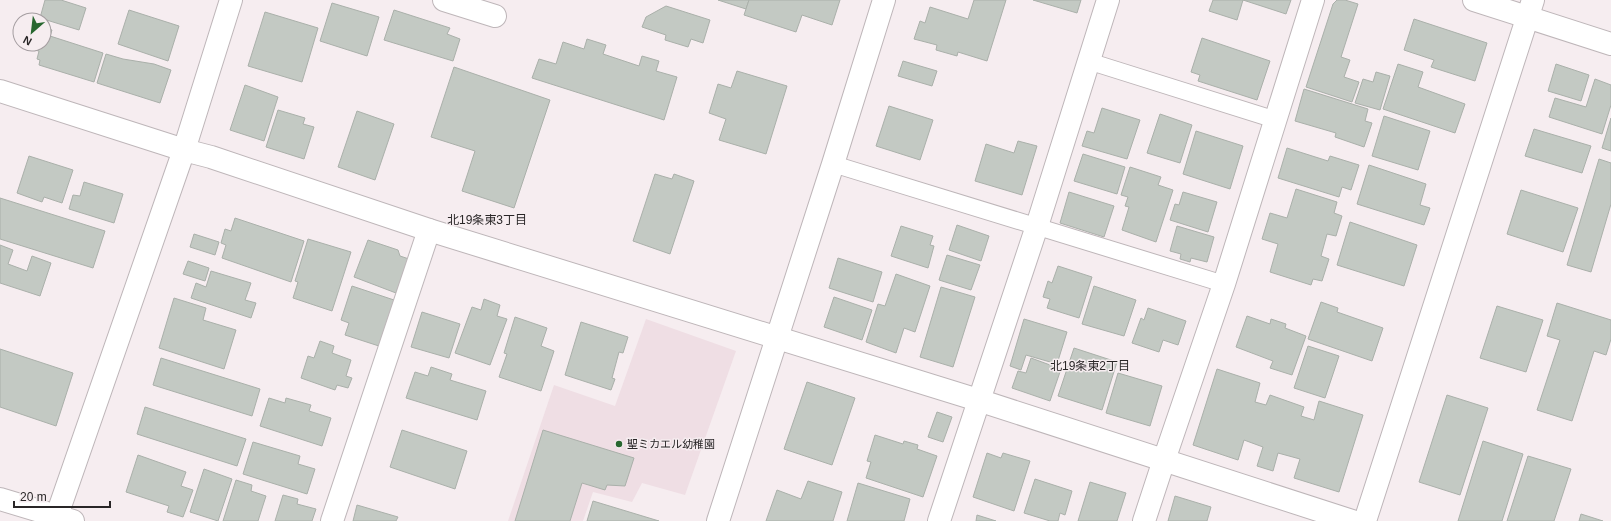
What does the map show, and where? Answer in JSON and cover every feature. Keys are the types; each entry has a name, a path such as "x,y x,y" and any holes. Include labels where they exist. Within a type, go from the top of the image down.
{"street":[{"path":"0,499 61,519 184,150 231,0"},
{"path":"444,0 495,16"},
{"path":"718,521 884,0"},
{"path":"939,521 1037,226 1108,0"},
{"path":"1144,521 1224,284 1313,0"},
{"path":"1474,0 1530,8 1611,44"},
{"path":"1364,521 1515,59 1530,8"},
{"path":"0,91 184,150 211,157 429,230 978,400 1352,521"},
{"path":"332,521 429,230"}],"lane":[{"path":"1088,61 1276,120"},
{"path":"833,164 1224,284"}],"shaded area":[{"name":"聖ミカエル幼稚園","path":"646,319 736,351 685,495 642,483 632,502 593,492 583,521 508,521 554,385 615,406"}],"building":[{"path":"45,0 61,0 86,8 79,30 52,22 52,12 42,12"},
{"path":"718,0 749,0 746,9"},
{"path":"749,0 840,0 832,25 802,15 796,32 744,15"},
{"path":"974,0 1006,0 987,61 958,52 957,56 936,50 937,45 914,39 920,21 925,23 930,7 968,19"},
{"path":"1033,0 1081,0 1077,13"},
{"path":"1213,0 1243,0 1237,20 1209,11"},
{"path":"1243,0 1291,0 1286,14"},
{"path":"1337,0 1345,0 1358,4 1341,57 1350,60 1344,77 1359,82 1352,102 1306,87 1333,4"},
{"path":"332,3 379,17 367,56 320,41"},
{"path":"666,6 710,20 703,43 691,39 688,47 665,40 666,35 642,27 646,17"},
{"path":"129,10 179,26 168,61 118,44"},
{"path":"394,10 450,28 447,34 460,39 453,61 384,40"},
{"path":"265,12 318,28 302,82 248,66"},
{"path":"1414,19 1487,43 1475,81 1431,67 1434,60 1404,50"},
{"path":"52,37 103,53 94,82 39,65 40,60 37,59 39,52 52,52"},
{"path":"1202,38 1270,61 1257,100 1198,81 1200,75 1191,72"},
{"path":"587,39 606,45 603,54 639,66 642,56 659,61 656,71 677,77 664,120 532,78 539,59 556,64 563,42 584,49"},
{"path":"106,54 123,59 154,64 171,70 160,103 97,83"},
{"path":"903,61 937,71 932,86 898,76"},
{"path":"1398,64 1423,72 1418,87 1465,104 1455,133 1383,109"},
{"path":"1556,64 1589,75 1581,101 1548,91"},
{"path":"454,67 550,100 514,208 462,191 475,151 431,137"},
{"path":"737,71 787,86 766,154 719,140 726,119 709,113 718,84 731,88"},
{"path":"1376,72 1390,76 1380,110 1355,103 1363,79 1373,82"},
{"path":"1595,79 1611,85 1611,105 1602,134 1549,117 1555,98 1586,107"},
{"path":"245,85 278,97 264,141 230,130"},
{"path":"1304,89 1368,109 1365,121 1372,123 1364,147 1335,137 1336,133 1295,121"},
{"path":"889,106 933,120 920,160 876,146"},
{"path":"1102,108 1140,120 1127,159 1082,146 1087,131 1094,133"},
{"path":"278,110 305,118 303,124 314,127 304,159 266,147"},
{"path":"357,111 394,124 375,180 338,167"},
{"path":"1160,114 1192,125 1180,163 1147,153"},
{"path":"1384,116 1430,131 1418,170 1372,156"},
{"path":"1611,118 1611,151 1602,148"},
{"path":"1534,129 1591,146 1582,173 1525,156"},
{"path":"1196,131 1243,146 1230,189 1183,174"},
{"path":"1018,141 1037,146 1022,195 975,181 986,144 1014,153"},
{"path":"1287,148 1328,161 1330,156 1359,165 1351,190 1342,187 1339,197 1278,178"},
{"path":"1083,154 1125,167 1117,194 1074,181"},
{"path":"29,156 73,170 62,203 44,197 42,202 17,193"},
{"path":"1599,159 1611,163 1611,204 1591,272 1567,265"},
{"path":"1369,165 1426,184 1420,205 1430,208 1424,225 1357,204"},
{"path":"1130,167 1161,177 1158,185 1173,190 1156,242 1122,230 1129,207 1125,206 1128,197 1121,195"},
{"path":"655,174 672,179 674,174 694,181 670,254 633,241"},
{"path":"84,182 123,194 114,223 69,209 73,195 80,196"},
{"path":"1296,189 1337,202 1334,213 1342,216 1336,236 1327,234 1321,256 1329,259 1322,281 1313,279 1311,285 1270,272 1278,244 1262,239 1270,213 1287,218"},
{"path":"1521,190 1578,208 1563,252 1507,234"},
{"path":"1069,192 1114,206 1104,237 1060,223"},
{"path":"1183,192 1217,202 1208,232 1170,220 1175,204 1179,205"},
{"path":"0,198 105,231 93,268 0,239"},
{"path":"235,218 304,241 291,282 222,258 226,245 221,243 225,229 231,231"},
{"path":"1350,222 1417,245 1404,286 1337,265"},
{"path":"957,225 989,236 981,261 949,250"},
{"path":"901,226 933,236 930,245 934,246 928,268 891,256"},
{"path":"1177,226 1214,237 1207,262 1191,258 1190,262 1180,259 1181,254 1170,251"},
{"path":"194,234 219,242 215,255 190,247"},
{"path":"308,239 351,252 332,311 293,298 298,282 295,281"},
{"path":"368,240 398,250 400,256 409,259 396,293 354,277"},
{"path":"0,245 13,250 8,264 27,271 32,256 51,263 40,296 0,283"},
{"path":"947,255 980,265 971,290 939,280"},
{"path":"838,258 882,272 873,302 829,288"},
{"path":"188,261 209,268 205,281 183,274"},
{"path":"1058,266 1092,277 1079,318 1047,308 1050,299 1043,297 1048,281 1052,283"},
{"path":"211,271 251,283 245,300 256,303 251,318 191,298 196,283 206,287"},
{"path":"896,274 930,286 915,332 904,328 896,353 866,342 878,304 885,306"},
{"path":"352,286 397,301 382,347 345,335 349,323 341,320"},
{"path":"1094,286 1136,300 1124,336 1082,324"},
{"path":"941,287 975,297 953,367 920,357"},
{"path":"834,297 872,310 862,340 824,327"},
{"path":"174,298 206,308 203,320 236,330 224,369 159,348"},
{"path":"484,299 500,305 497,316 507,319 490,365 455,353 472,307 481,310"},
{"path":"1321,302 1338,308 1337,312 1383,328 1372,361 1308,339"},
{"path":"1557,303 1611,320 1611,339 1606,355 1594,351 1572,421 1537,410 1560,340 1547,336"},
{"path":"1497,306 1543,320 1526,372 1480,358"},
{"path":"1148,308 1186,321 1178,345 1163,340 1159,352 1132,343 1141,318 1144,320"},
{"path":"422,312 460,324 449,358 411,347"},
{"path":"1247,316 1270,324 1271,319 1286,324 1285,328 1306,336 1292,375 1270,368 1273,361 1236,347"},
{"path":"515,317 547,328 541,346 554,351 541,391 499,377 507,354 504,353"},
{"path":"1024,319 1067,332 1057,364 1026,355 1021,370 1010,366"},
{"path":"581,322 628,337 623,353 619,352 612,378 615,379 611,390 565,375"},
{"path":"320,341 334,346 332,353 351,360 346,376 352,378 348,388 337,385 335,390 301,378 308,356 314,358"},
{"path":"1308,346 1339,356 1325,398 1294,388"},
{"path":"1074,348 1117,362 1102,410 1058,396"},
{"path":"0,349 73,373 56,426 0,407"},
{"path":"161,358 260,389 252,416 153,385"},
{"path":"1031,358 1061,369 1050,401 1012,388 1018,371 1026,373"},
{"path":"431,367 452,374 450,380 486,391 477,420 406,398 415,372 428,376"},
{"path":"1217,369 1260,383 1255,402 1266,405 1270,395 1304,407 1301,416 1314,420 1319,401 1363,415 1339,492 1294,478 1300,459 1278,453 1273,471 1257,466 1263,447 1244,440 1238,460 1193,445"},
{"path":"1118,373 1162,386 1150,426 1106,413"},
{"path":"807,382 855,398 832,465 784,449"},
{"path":"1447,395 1488,408 1460,495 1419,482"},
{"path":"269,398 285,403 286,398 311,405 309,411 331,418 322,446 260,426"},
{"path":"145,407 246,439 237,466 137,434"},
{"path":"937,412 952,417 943,442 928,437"},
{"path":"402,430 467,451 455,489 390,467"},
{"path":"543,430 634,458 625,486 607,485 605,490 582,483 570,521 515,521"},
{"path":"875,435 903,444 904,441 918,445 917,449 937,456 923,497 866,478 871,462 867,461"},
{"path":"1483,441 1523,454 1502,521 1458,521"},
{"path":"253,442 300,456 298,464 315,469 307,494 243,474"},
{"path":"987,453 1001,458 1003,453 1030,461 1014,511 973,497"},
{"path":"138,455 186,472 181,486 193,490 183,517 167,512 169,506 126,492"},
{"path":"1528,456 1571,469 1554,521 1507,521"},
{"path":"204,469 232,479 218,521 190,512"},
{"path":"1035,479 1072,491 1065,515 1060,513 1058,521 1050,521 1024,513"},
{"path":"236,480 252,485 251,491 266,496 258,521 223,521"},
{"path":"808,481 842,492 833,521 766,521 777,490 801,499"},
{"path":"1090,482 1126,493 1117,521 1078,521"},
{"path":"858,483 910,499 904,521 847,521"},
{"path":"283,495 298,499 297,504 316,509 312,521 275,521"},
{"path":"1175,496 1211,507 1207,521 1168,521"},
{"path":"593,501 659,521 587,521"},
{"path":"357,505 398,517 396,521 353,521"},
{"path":"1581,514 1603,521 1579,521"},
{"path":"977,515 996,521 976,521"}],"place":[{"name":"聖ミカエル幼稚園","path":"619,444"}],"district":[{"name":"北19条東3丁目","path":"487,220"},
{"name":"北19条東2丁目","path":"1090,366"}]}
